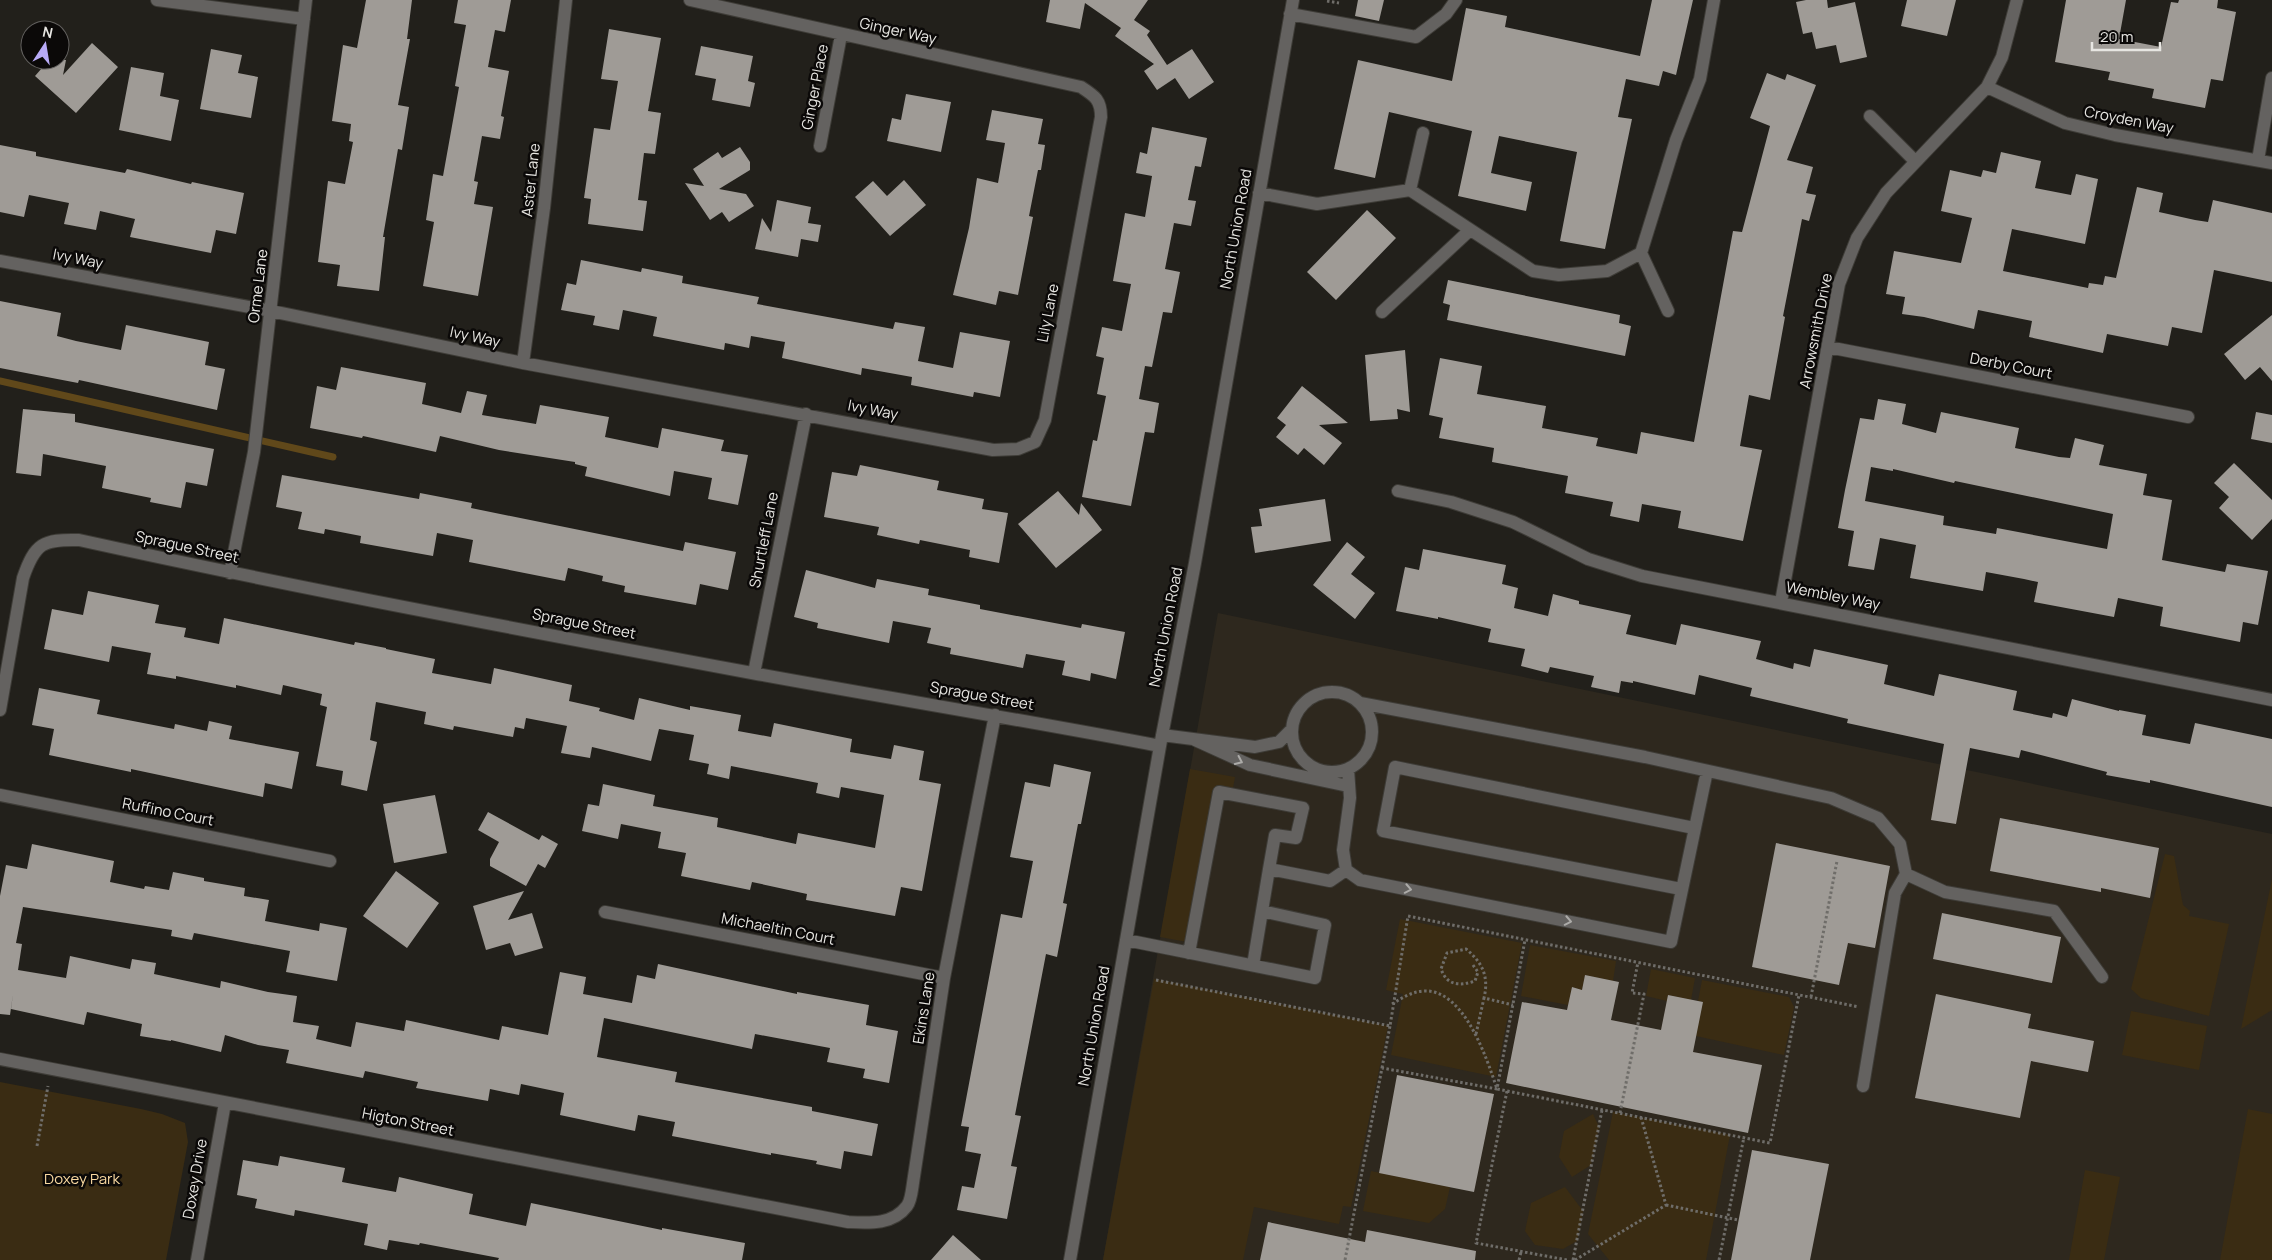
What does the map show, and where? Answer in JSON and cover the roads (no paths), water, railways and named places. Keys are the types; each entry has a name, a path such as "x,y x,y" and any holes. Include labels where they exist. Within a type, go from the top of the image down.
{"street":[{"path":"158,0 304,19"},
{"name":"Orme Lane","path":"230,573 254,452 306,0"},
{"name":"Aster Lane","path":"523,363 544,208 566,0"},
{"name":"Ginger Way","path":"690,0 1081,87 1097,98"},
{"name":"North Union Road","path":"1070,1260 1161,740 1197,553 1293,0"},
{"path":"1290,14 1416,38 1446,14 1456,0"},
{"path":"1668,311 1641,253 1676,140 1700,80 1714,0"},
{"name":"Arrowsmith Drive","path":"1782,602 1839,284 1857,238 1886,194 1986,86 2002,57 2017,0"},
{"name":"Ginger Place","path":"820,146 841,35"},
{"path":"2258,160 2272,78"},
{"name":"Croyden Way","path":"1986,86 2065,123 2116,135 2272,163"},
{"name":"Lily Lane","path":"945,440 993,450 1018,449 1035,442 1045,420 1101,117 1101,106 1097,98"},
{"path":"1870,116 1915,161"},
{"path":"1410,190 1423,133"},
{"path":"1259,193 1317,204 1410,190 1533,271 1559,275 1607,271 1641,253"},
{"path":"1382,312 1470,230"},
{"name":"Ivy Way","path":"0,261 271,311 523,363 945,440"},
{"name":"Derby Court","path":"1828,347 2188,417"},
{"name":"Shurtleff Lane","path":"754,673 806,414"},
{"name":"Wembley Way","path":"1398,491 1451,502 1513,522 1588,559 1642,576 1782,602 2272,700"},
{"name":"Sprague Street","path":"0,710 23,578 29,560 36,549 53,540 79,540 230,573 754,673 995,715 1161,740 1195,740"},
{"path":"1323,692 1337,692 1349,695 1360,703 1368,713 1372,726 1372,739 1367,752 1359,762 1348,769 1334,772 1321,771 1309,765 1299,756 1293,744 1291,730 1294,717 1301,706 1311,697 1323,692"},
{"path":"1360,703 1636,755 1831,798 1878,818 1900,844 1906,874 1895,893 1863,1086"},
{"name":"Ekins Lane","path":"810,1215 848,1222 879,1223 894,1217 907,1206 913,1183 944,978 995,715"},
{"path":"1195,740 1255,747 1279,742 1291,730"},
{"path":"1195,740 1250,765 1348,786"},
{"path":"1681,889 1383,831 1395,767 1694,828"},
{"path":"1348,769 1350,798 1343,850 1346,870 1360,880 1671,942 1707,771"},
{"path":"1189,953 1219,792 1303,808 1296,838 1275,835 1253,965"},
{"name":"Ruffino Court","path":"0,795 330,860"},
{"path":"1268,868 1330,881 1346,870"},
{"path":"1906,874 1945,892 2054,911 2102,977"},
{"path":"1126,940 1315,978 1326,925 1262,911"},
{"name":"Michaeltin Court","path":"605,912 944,978"},
{"name":"Higton Street","path":"0,1059 810,1215"},
{"name":"Doxey Drive","path":"197,1260 224,1103"}],"waterway":[{"path":"0,381 333,457"}],"park label":[{"name":"Doxey Park","path":"82,1179"}]}
